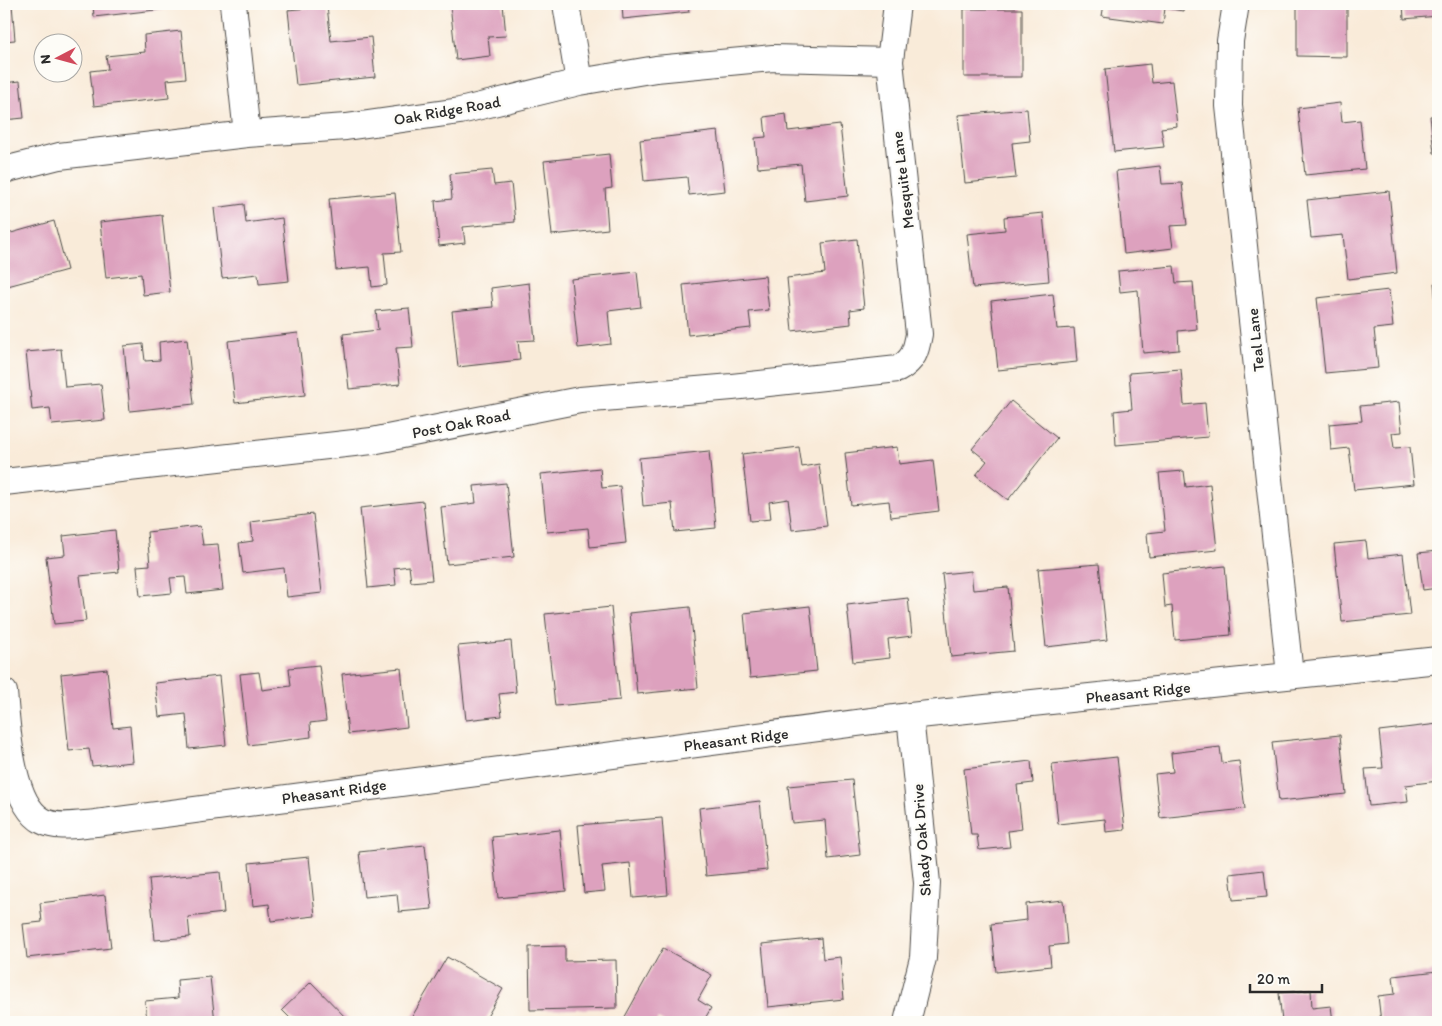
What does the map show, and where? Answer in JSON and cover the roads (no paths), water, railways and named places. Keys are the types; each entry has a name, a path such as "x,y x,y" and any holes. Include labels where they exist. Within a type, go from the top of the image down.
{"street":[{"path":"233,4 247,134"},
{"path":"566,4 579,82"},
{"name":"Mesquite Lane","path":"897,4 890,61 919,334 913,355"},
{"name":"Teal Lane","path":"1236,4 1230,41 1229,106 1290,675"},
{"name":"Oak Ridge Road","path":"4,170 59,156 247,134 346,127 460,111 579,82 656,69 773,58 890,61"},
{"name":"Post Oak Road","path":"4,482 372,441 580,400 898,369 908,363 913,355"},
{"name":"Pheasant Ridge","path":"4,692 9,747 19,787 31,811 43,821 57,825 96,823 910,716 1438,660"},
{"name":"Shady Oak Drive","path":"907,1022 923,958 927,883 910,716"}]}
